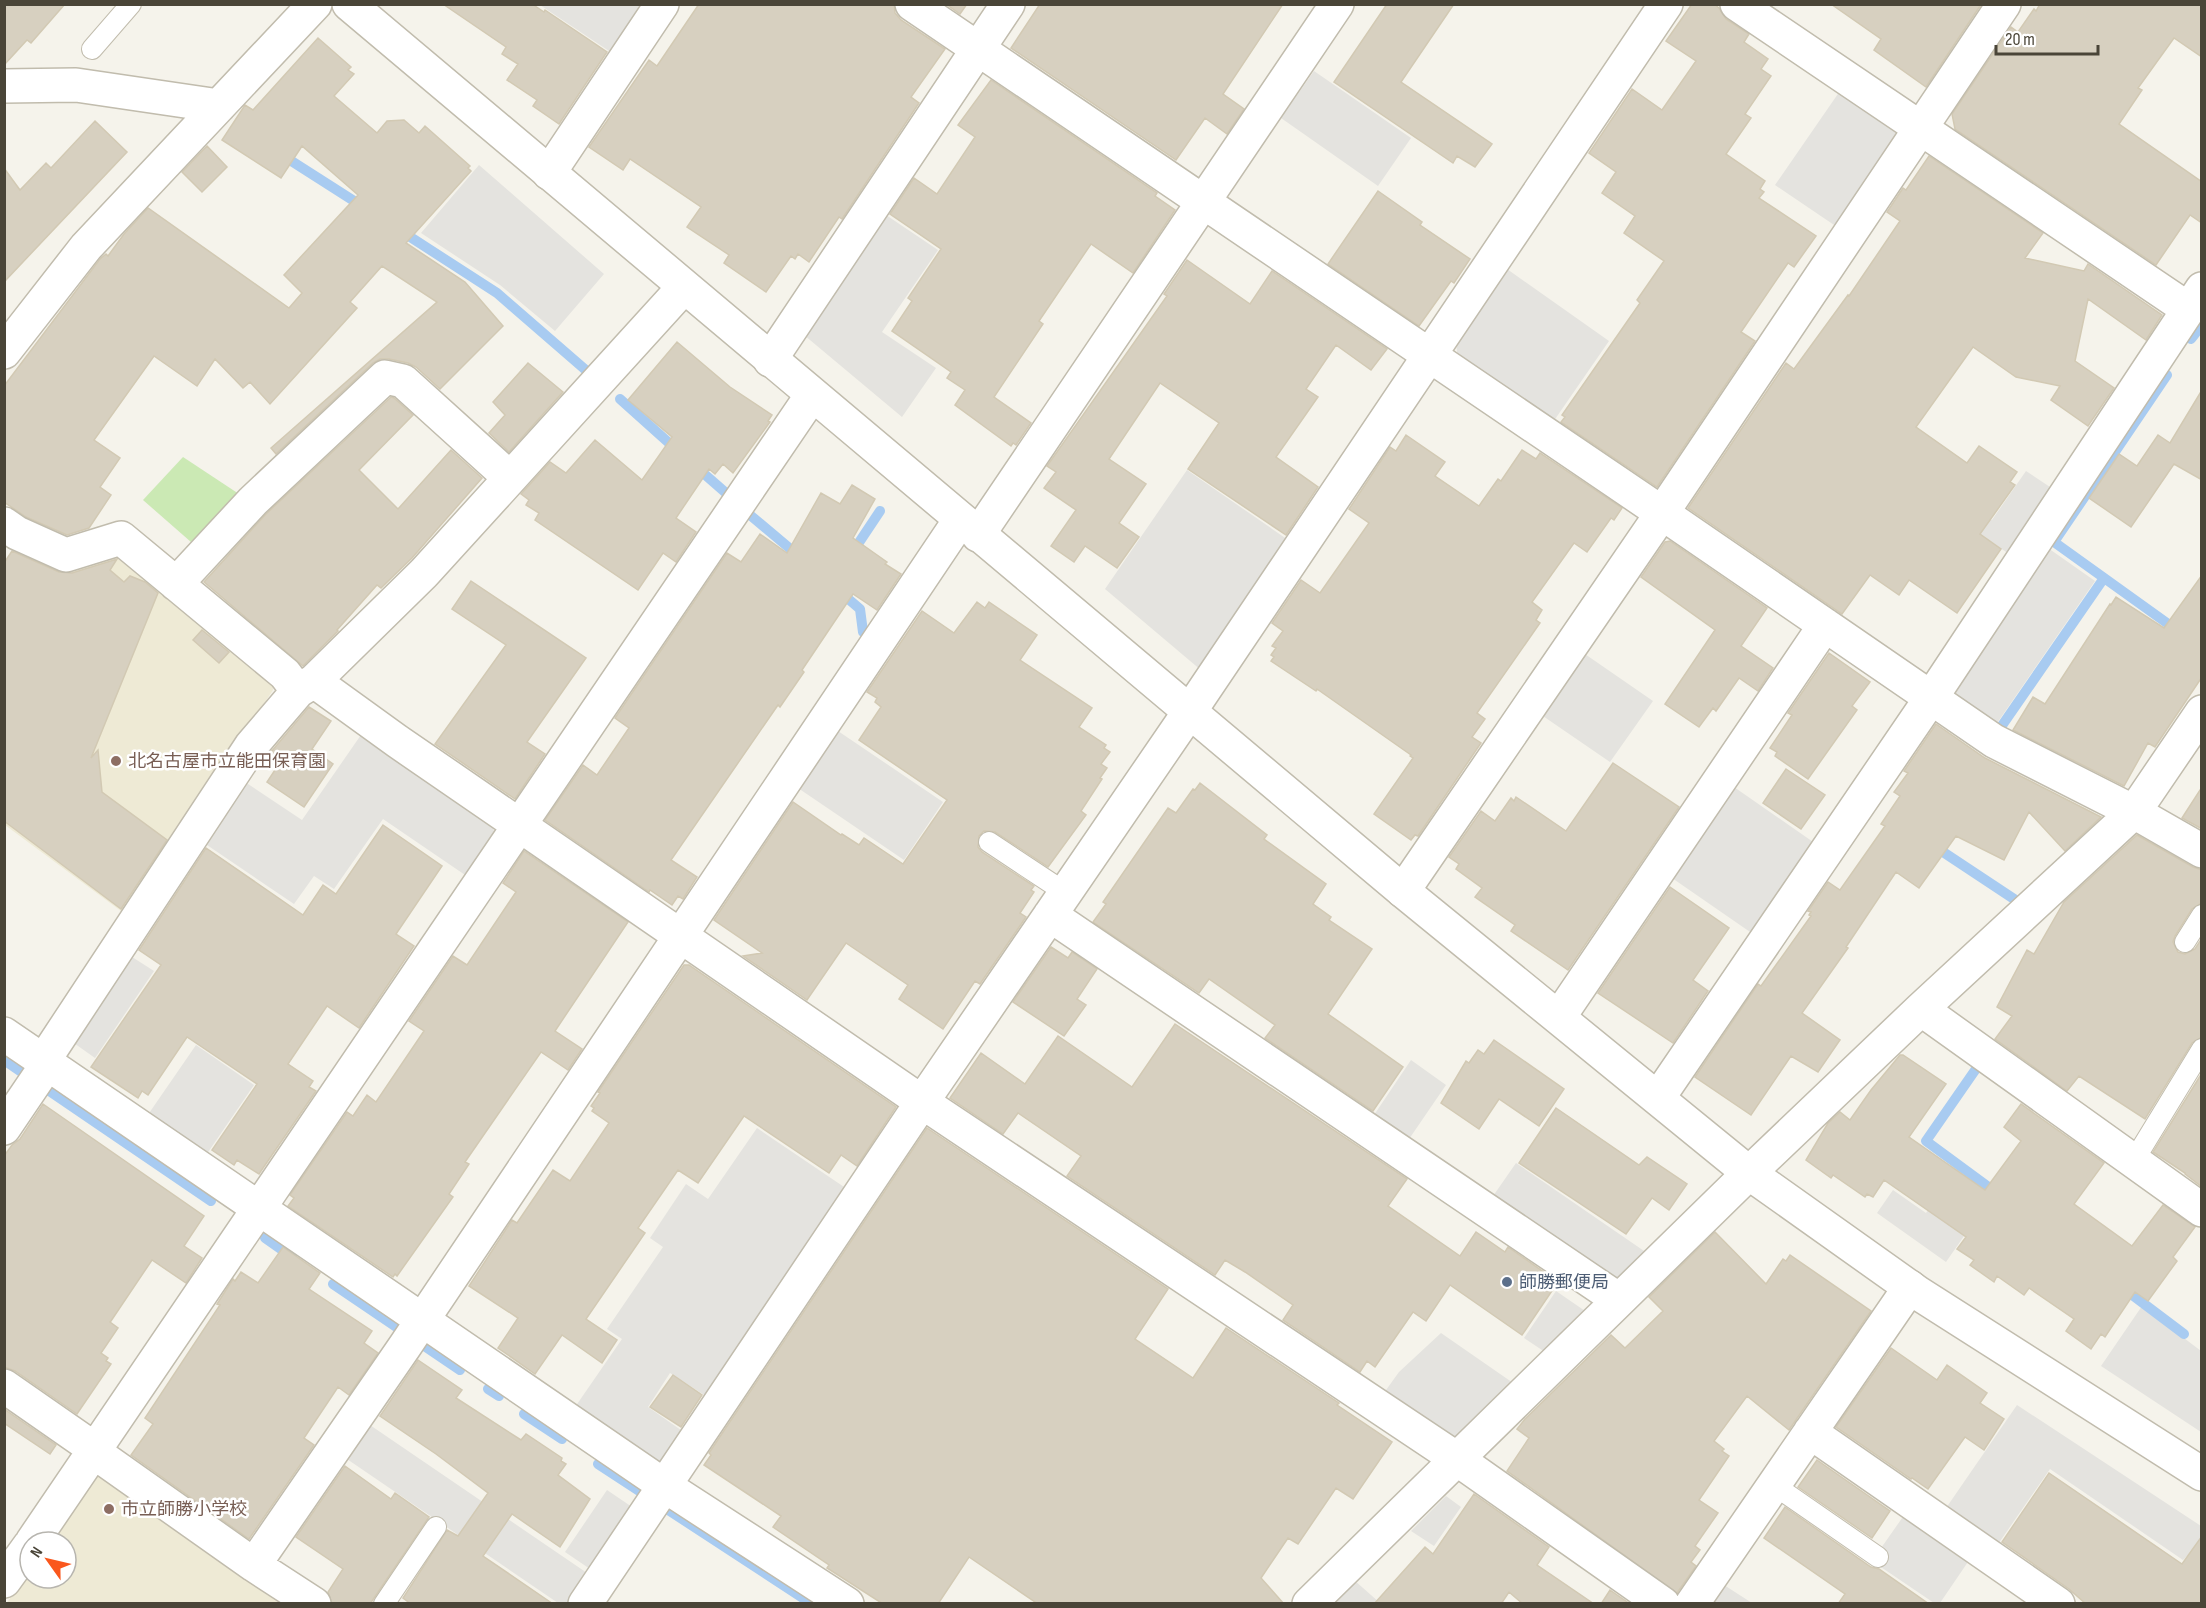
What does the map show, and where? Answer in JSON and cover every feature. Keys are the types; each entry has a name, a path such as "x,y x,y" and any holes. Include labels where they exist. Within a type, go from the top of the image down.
{"street":[{"path":"4,352 86,247 315,4"},
{"path":"349,4 1403,891 1749,1173 1910,1287 2202,1474"},
{"path":"549,173 662,4"},
{"path":"912,4 1994,741 2134,812 2202,851"},
{"path":"770,360 1008,4"},
{"path":"254,1565 414,1332 680,936 969,527 1204,202 1337,4"},
{"path":"585,1604 1666,4"},
{"path":"1658,1098 1931,698 2195,299 1920,128 1737,4"},
{"path":"1403,891 1662,513 2004,4"},
{"path":"4,86 76,85 219,106"},
{"path":"4,1128 251,746 306,686 424,573 684,287"},
{"path":"176,584 254,501 385,377 403,381 509,477"},
{"path":"40,1530 260,1210 812,395"},
{"path":"4,524 17,533 66,555 121,538 285,674 520,825 922,1102 1457,1459 1663,1604"},
{"path":"1559,1017 1825,625"},
{"path":"1309,1604 1749,1173 1921,1009 2134,812 2202,712"},
{"path":"1058,904 1619,1300"},
{"path":"1921,1009 2202,1210"},
{"path":"4,1034 41,1071 260,1210 414,1332 656,1497 847,1604"},
{"path":"1692,1604 1910,1287"},
{"path":"4,1386 254,1565 314,1604"},
{"path":"1810,1432 2058,1604"},
{"path":"4,1581 18,1561"}],"lane":[{"path":"92,49 131,4"},
{"path":"989,842 1058,904"},
{"path":"2185,942 2202,915"},
{"path":"2133,1162 2202,1048"},
{"path":"1774,1485 1878,1557"},
{"path":"384,1604 436,1527"}],"shaded area":[{"path":"540,5 650,5 615,55"},
{"path":"1314,71 1411,138 1378,186 1281,118"},
{"path":"1842,88 1899,127 1901,140 1840,229 1775,185"},
{"path":"479,165 604,274 555,331 500,285 421,233"},
{"path":"886,215 938,250 882,332 936,368 902,417 804,335"},
{"path":"1507,269 1609,341 1551,425 1458,360 1456,343"},
{"path":"1187,470 1291,542 1202,671 1105,589"},
{"path":"2026,471 2056,491 2012,556 1936,504 1947,489 1992,520"},
{"path":"2048,548 2095,581 1995,726 1957,699 1954,685"},
{"name":"北名古屋市立能田保育園","path":"123,552 272,678 273,690 125,914 5,825 4,696 57,570"},
{"path":"1582,652 1653,701 1610,762 1540,714"},
{"path":"835,729 943,802 904,860 795,786"},
{"path":"363,732 492,820 495,838 468,877 383,819 334,889 314,876 294,904 204,843 245,782 302,820"},
{"path":"1734,787 1816,844 1753,934 1672,878"},
{"path":"129,955 154,971 95,1058 71,1041"},
{"path":"196,1045 254,1085 204,1158 145,1119"},
{"path":"1411,1060 1446,1085 1407,1142 1372,1118"},
{"path":"757,1128 853,1193 712,1400 670,1373 648,1407 688,1435 668,1464 656,1466 573,1410 622,1339 607,1329 663,1247 650,1238 686,1184 708,1199"},
{"path":"1516,1163 1647,1253 1624,1277 1609,1280 1491,1199"},
{"path":"1956,1169 1991,1197 1946,1262 1877,1213 1893,1190 1926,1213"},
{"path":"1556,1291 1588,1313 1545,1352 1524,1338"},
{"path":"2142,1306 2201,1351 2201,1432 2101,1366"},
{"path":"1441,1333 1516,1385 1456,1441 1381,1397 1399,1372"},
{"path":"2017,1405 2201,1526 2201,1564 2188,1555 2183,1560 2050,1469 1996,1547 1944,1511"},
{"path":"367,1423 590,1575 570,1603 558,1603 344,1457"},
{"name":"市立師勝小学校","path":"96,1475 287,1603 6,1604 18,1586 18,1590 78,1590 78,1530 57,1530"},
{"path":"607,1490 635,1509 593,1571 565,1552"},
{"path":"1446,1496 1461,1507 1434,1546 1411,1531"},
{"path":"1907,1511 1972,1556 1940,1603 1934,1603 1872,1561"},
{"path":"1354,1580 1380,1603 1328,1604"},
{"path":"1724,1585 1752,1603 1712,1604"}],"green space":[{"path":"183,457 239,494 191,542 143,500"}],"building":[{"path":"4,4 65,4 31,43 27,40 4,65"},
{"path":"443,4 532,4 544,12 545,10 607,52 559,124 533,106 537,100 507,80 518,64 502,54 506,47"},
{"path":"699,4 894,4 895,13 901,20 945,49 911,97 919,103 842,219 839,217 809,262 798,254 795,259 791,256 766,292 724,263 729,255 687,227 701,207 630,159 623,170 589,147 649,60 657,66"},
{"path":"946,4 967,4 960,14"},
{"path":"1040,4 1283,4 1223,94 1244,109 1227,134 1205,118 1176,160 1011,48"},
{"path":"1387,4 1454,4 1401,82 1492,144 1475,167 1457,156 1453,163 1334,82"},
{"path":"1692,4 1714,4 1726,19 1749,34 1744,42 1768,59 1761,69 1771,76 1745,114 1751,118 1726,154 1765,181 1760,189 1764,192 1759,198 1816,236 1794,267 1788,263 1741,332 1755,341 1657,487 1561,422 1565,417 1562,415 1640,303 1637,300 1664,261 1624,233 1635,216 1602,193 1616,172 1589,153 1632,89 1662,110 1696,61 1666,41"},
{"path":"1831,4 1978,4 1980,6 1926,87 1874,50 1881,39"},
{"path":"2040,4 2202,4 2202,57 2174,38 2138,88 2142,90 2119,124 2202,182 2202,223 2190,215 2156,265 1955,129 1952,114 2011,27 2018,32"},
{"path":"318,38 351,67 348,70 354,74 334,96 377,133 387,121 404,120 419,133 425,126 470,166 468,168 471,171 406,243 465,282 503,326 440,389 416,367 408,363 380,359 276,454 271,448 437,302 382,266 350,302 357,308 270,404 250,382 243,388 215,359 197,386 154,356 94,440 120,458 100,487 111,495 89,528 67,535 26,517 4,502 4,386 100,259 106,254 108,256 148,208 289,308 302,293 284,275 358,195 302,146 281,178 222,140 245,105 253,110"},
{"path":"991,80 1157,193 1155,196 1175,210 1133,273 1091,244 1039,321 1043,324 994,397 1031,423 1016,445 1013,443 1011,446 955,405 965,390 947,378 951,372 892,331 912,301 908,298 941,249 890,214 914,178 937,194 975,137 958,125"},
{"path":"95,121 127,152 4,282 4,168 20,190 46,163 51,168"},
{"path":"207,146 227,167 202,192 182,172"},
{"path":"1929,156 2043,233 2025,258 2084,271 2088,264 2162,315 2146,340 2088,299 2075,361 2114,388 2088,426 2051,400 2060,386 2016,377 1973,347 1916,427 1967,463 1979,446 2017,472 2010,482 2015,485 1980,534 2001,549 1957,613 1909,580 1899,595 1870,575 1842,614 1688,508 1786,363 1794,369 1849,296 1900,221 1887,212 1903,188 1906,190"},
{"path":"1378,191 1422,222 1420,225 1470,259 1454,283 1451,281 1419,326 1328,264"},
{"path":"1187,260 1250,304 1272,271 1387,349 1371,370 1336,345 1306,389 1318,397 1276,457 1318,487 1286,535 1188,469 1219,423 1160,383 1109,459 1146,484 1119,523 1139,537 1117,568 1085,546 1074,562 1051,546 1076,510 1044,488 1056,472 1047,466 1167,296 1164,294"},
{"path":"677,342 730,387 772,415 768,421 770,422 733,473 723,464 715,474 709,469 676,518 696,532 676,562 663,553 638,590 535,520 539,513 526,505 529,500 521,494 550,462 566,473 595,440 642,480 672,437 628,400"},
{"path":"528,363 563,392 509,452 489,433 505,415 493,402"},
{"path":"2202,390 2202,480 2174,464 2131,527 2089,498 2119,454 2137,466 2158,435 2170,443"},
{"path":"391,397 413,415 359,470 398,509 451,450 482,478 412,558 381,588 377,585 338,631 303,666 204,582 266,514"},
{"path":"1406,435 1445,462 1435,476 1479,506 1498,479 1501,481 1522,450 1536,459 1540,453 1622,508 1614,520 1611,518 1587,552 1574,543 1532,602 1542,610 1536,620 1540,623 1477,713 1485,719 1472,737 1481,743 1418,836 1415,835 1411,840 1374,814 1413,758 1411,755 1317,689 1316,691 1271,661 1274,657 1271,655 1276,648 1272,646 1283,631 1272,623 1301,580 1320,593 1369,523 1349,509 1390,447 1396,451"},
{"path":"852,485 875,499 853,538 901,574 877,610 853,594 802,670 804,672 780,707 778,705 671,860 697,877 683,899 678,896 672,905 650,890 649,892 545,820 583,765 597,775 629,728 615,718 727,553 741,562 760,534 787,553 821,493 840,504"},
{"path":"1670,541 1767,608 1741,646 1773,668 1758,691 1739,678 1716,711 1713,708 1699,727 1665,704 1715,630 1641,577 1665,542"},
{"path":"12,551 59,572 72,573 117,559 110,570 124,582 130,576 145,582 158,593 91,758 98,750 102,792 167,840 121,909 4,821 4,563"},
{"path":"2202,575 2202,677 2155,747 2148,743 2124,786 2013,730 2033,697 2045,704 2116,597 2164,628"},
{"path":"471,581 586,658 527,742 545,754 515,799 435,744 506,645 452,609"},
{"path":"977,602 985,608 989,602 1037,635 1020,660 1092,708 1079,727 1106,745 1104,748 1110,752 1101,764 1107,768 1081,811 1086,815 1048,867 995,832 984,831 979,836 978,847 982,852 1034,886 1031,890 1034,892 1020,913 1026,917 980,984 975,981 943,1029 899,999 908,985 846,943 807,1000 743,956 762,953 714,920 793,802 841,835 859,845 864,838 903,864 947,800 859,740 881,707 875,702 877,698 867,692 922,611 954,633"},
{"path":"202,630 229,652 219,663 193,640"},
{"path":"1829,653 1870,682 1852,706 1857,710 1808,779 1775,756 1777,752 1770,748 1792,715 1788,713"},
{"path":"309,707 331,721 312,749 333,764 304,807 267,782 277,767 265,759"},
{"path":"1936,724 1985,758 2101,817 2065,851 2029,812 2004,860 1956,836 1919,888 1896,872 1846,947 1848,948 1802,1013 1840,1040 1818,1072 1791,1056 1751,1115 1695,1077 1758,984 1761,986 1811,916 1809,915 1811,912 1808,911 1828,882 1840,890 1885,826 1881,824 1900,796 1894,792 1908,773 1904,771"},
{"path":"1613,763 1679,807 1568,970 1511,931 1515,925 1475,897 1482,888 1456,869 1459,864 1449,857 1481,811 1495,821 1511,798 1514,801 1516,797 1566,831"},
{"path":"1786,769 1825,795 1801,829 1763,803"},
{"path":"1200,783 1267,835 1264,839 1326,884 1313,904 1331,917 1329,920 1372,949 1328,1014 1403,1067 1373,1111 1265,1038 1275,1025 1209,979 1199,993 1093,922 1106,904 1103,902 1168,808 1176,813"},
{"path":"2202,787 2202,829 2182,818"},
{"path":"383,825 442,866 396,934 414,946 359,1028 327,1006 288,1064 313,1081 309,1087 316,1091 259,1174 237,1160 234,1165 212,1150 257,1084 187,1037 148,1095 142,1091 138,1098 91,1067 161,965 139,950 206,848 303,915 323,885 336,894"},
{"path":"2137,835 2202,870 2202,903 2192,909 2173,942 2178,952 2185,954 2195,949 2202,938 2202,1037 2192,1043 2145,1119 2079,1076 2067,1091 1995,1039 2012,1016 1997,1007 2027,950 2034,954 2064,902"},
{"path":"524,851 628,922 555,1031 582,1049 568,1070 541,1052 465,1162 469,1164 449,1194 453,1197 397,1276 395,1274 393,1277 288,1206 294,1198 290,1195 347,1112 353,1116 367,1095 376,1102 424,1031 409,1021 453,956 467,965 516,892 503,883"},
{"path":"1670,887 1729,928 1693,980 1708,991 1673,1043 1598,993"},
{"path":"1051,947 1068,958 1072,952 1097,969 1077,999 1086,1005 1064,1036 1013,1002"},
{"path":"684,965 689,965 896,1107 857,1166 841,1155 829,1173 744,1116 698,1183 678,1170 638,1228 645,1233 586,1319 617,1340 602,1363 562,1335 535,1374 498,1348 518,1318 469,1286 512,1220 517,1223 553,1170 570,1181 609,1123 592,1111 594,1108 591,1106 600,1093 598,1092"},
{"path":"1175,1024 1407,1179 1388,1206 1460,1256 1476,1232 1505,1252 1508,1247 1558,1282 1522,1335 1450,1285 1426,1321 1413,1312 1375,1367 1367,1361 1360,1372 1283,1320 1293,1305 1245,1272 1225,1260 1215,1275 1067,1176 1081,1156 1018,1113 1003,1134 950,1098 981,1053 1025,1084 1058,1036 1132,1087"},
{"path":"1494,1040 1564,1089 1539,1126 1499,1099 1479,1129 1441,1103 1466,1061 1469,1063 1478,1050 1484,1054"},
{"path":"1900,1055 1946,1084 1909,1137 1985,1190 2021,1141 2004,1127 2021,1104 2104,1163 2074,1204 2132,1246 2163,1205 2195,1227 2173,1257 2177,1261 2148,1301 2135,1292 2105,1337 2101,1334 2091,1349 2066,1331 2074,1319 2029,1288 2024,1295 1997,1276 1994,1282 1970,1265 1974,1260 1957,1249 1966,1237 1884,1180 1873,1197 1867,1194 1865,1197 1833,1175 1831,1178 1806,1160 1828,1123 1840,1112 1850,1120"},
{"path":"2202,1073 2202,1187 2153,1152"},
{"path":"43,1104 204,1216 184,1246 202,1258 186,1283 152,1260 110,1322 118,1328 101,1353 108,1358 106,1361 111,1364 77,1414 15,1371 4,1367 4,1156 20,1139"},
{"path":"1556,1108 1639,1165 1647,1157 1687,1184 1669,1210 1652,1198 1626,1234 1519,1163"},
{"path":"927,1128 1168,1289 1135,1339 1193,1378 1226,1328 1339,1403 1337,1405 1392,1442 1353,1499 1336,1488 1298,1544 1288,1538 1261,1578 1284,1604 1038,1604 969,1557 938,1604 883,1604 827,1568 829,1565 773,1527 781,1516 704,1465 711,1455 709,1453"},
{"path":"1715,1232 1766,1284 1783,1259 1786,1261 1790,1255 1871,1311 1789,1430 1747,1396 1714,1441 1729,1456 1699,1500 1718,1513 1695,1546 1700,1550 1691,1562 1696,1566 1677,1593 1507,1471 1529,1438 1517,1429 1525,1419 1611,1335 1625,1348 1663,1311 1649,1297"},
{"path":"283,1247 320,1273 309,1289 372,1331 364,1343 378,1353 349,1395 338,1387 304,1438 314,1445 249,1539 131,1455 153,1424 145,1418 220,1305 217,1304 233,1279 235,1281 241,1272 258,1283"},
{"path":"1891,1348 1937,1380 1947,1365 1987,1393 1980,1403 2004,1419 1984,1450 1965,1437 1928,1489 1836,1427"},
{"path":"418,1360 462,1390 456,1398 521,1440 526,1434 562,1458 561,1461 566,1464 558,1475 590,1499 560,1547 512,1514 483,1556 553,1604 411,1604 403,1598 447,1530 458,1536 488,1493 380,1416"},
{"path":"673,1375 702,1395 681,1427 650,1407"},
{"path":"4,1409 56,1445 50,1454 4,1423"},
{"path":"1817,1460 1890,1511 1872,1538 1798,1487"},
{"path":"345,1466 391,1499 395,1493 429,1517 370,1604 332,1604 328,1592 343,1569 296,1537"},
{"path":"2049,1473 2182,1564 2202,1536 2202,1604 2086,1604 2069,1589 2002,1542"},
{"path":"1474,1494 1549,1547 1537,1565 1594,1604 1523,1604 1509,1592 1501,1604 1374,1604 1425,1547 1433,1554"},
{"path":"1785,1507 1929,1604 1838,1604 1845,1594 1764,1538"},
{"path":"1610,1590 1630,1604 1601,1604"}],"waterway":[{"path":"282,155 365,208"},
{"path":"401,231 497,293 588,372"},
{"path":"2191,339 2202,325"},
{"path":"2167,375 2054,542 2178,631"},
{"path":"620,399 678,451"},
{"path":"694,465 726,493"},
{"path":"852,553 880,511"},
{"path":"750,515 800,557"},
{"path":"2001,727 2104,578"},
{"path":"839,591 860,609 863,632"},
{"path":"1934,846 2014,899"},
{"path":"4,1060 211,1201"},
{"path":"1978,1066 1926,1141 1998,1194"},
{"path":"265,1238 292,1257"},
{"path":"333,1284 460,1370"},
{"path":"2123,1288 2184,1334"},
{"path":"488,1389 499,1396"},
{"path":"524,1414 562,1439"},
{"path":"598,1464 812,1604"}],"place":[{"name":"北名古屋市立能田保育園","path":"116,761"},
{"name":"師勝郵便局","path":"1507,1282"},
{"name":"市立師勝小学校","path":"109,1509"}]}
